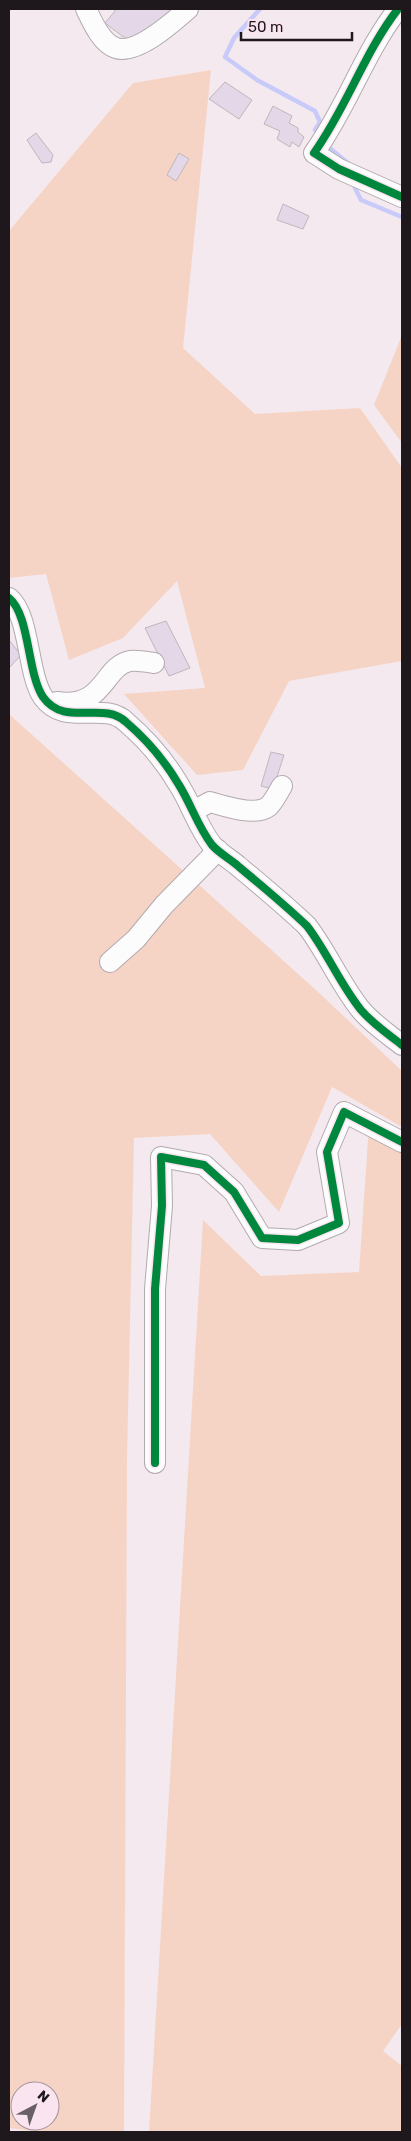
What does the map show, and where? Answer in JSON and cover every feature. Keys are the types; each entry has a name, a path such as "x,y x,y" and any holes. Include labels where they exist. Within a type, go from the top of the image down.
{"street":[{"path":"86,9 103,37 115,48 128,50 152,36 188,9"},
{"path":"398,9 379,36 348,100 327,136 314,153 362,181 402,197"},
{"path":"9,598 16,606 22,621 43,696 62,711 74,714 105,712 123,718 146,740 168,769 213,845 307,926 318,940 361,1010 402,1045"},
{"path":"43,696 58,702 70,703 85,699 91,697 120,667 130,661 154,663"},
{"path":"194,812 210,802 240,810 268,808 282,786"},
{"path":"110,962 136,939 164,905 218,850"},
{"path":"155,1463 155,1289 162,1206 162,1157 204,1165 234,1192 262,1238 298,1240 339,1223 327,1152 344,1112 402,1142"}],"shaded area":[{"path":"211,70 183,348 255,414 360,408 402,468 402,661 289,681 243,770 197,775 124,694 205,688 177,581 123,638 69,660 46,574 9,578 9,231 133,83"},
{"path":"402,335 402,443 374,405"},
{"path":"9,714 317,991 402,1071 402,1127 332,1087 279,1212 210,1134 134,1138 127,1459 124,2132 33,2131 60,2131 60,2081 10,2081 10,2128"},
{"path":"369,1125 402,1150 402,2024 383,2051 402,2066 402,2132 149,2132 203,1220 261,1276 359,1272"}],"building":[{"path":"114,9 178,9 136,43 122,36 105,23 115,11"},
{"path":"225,82 252,100 239,119 209,99"},
{"path":"273,106 292,116 289,123 298,128 298,132 304,137 299,147 292,142 290,147 277,139 280,131 264,124"},
{"path":"36,133 53,155 51,162 42,163 27,140"},
{"path":"179,153 189,159 176,181 167,175"},
{"path":"283,204 309,216 303,229 277,220"},
{"path":"166,621 190,668 169,676 145,628"},
{"path":"9,640 21,655 9,668"},
{"path":"271,752 284,755 273,789 261,786"}],"waterway":[{"path":"260,9 234,38 225,57 257,80 315,111 320,122 315,130 320,137"},
{"path":"326,145 349,164"},
{"path":"355,183 355,188 361,200 402,217"}],"cycle path":[{"path":"398,9 375,44 326,135 314,153 339,169 402,197"},
{"path":"9,598 16,606 21,617 34,674 43,697 52,706 62,711 106,713 117,716 141,736 162,759 174,776 212,845 307,926 361,1010 402,1045"},
{"path":"155,1463 155,1289 162,1206 161,1157 204,1165 234,1192 262,1238 298,1240 339,1223 327,1152 344,1112 402,1142"}]}
